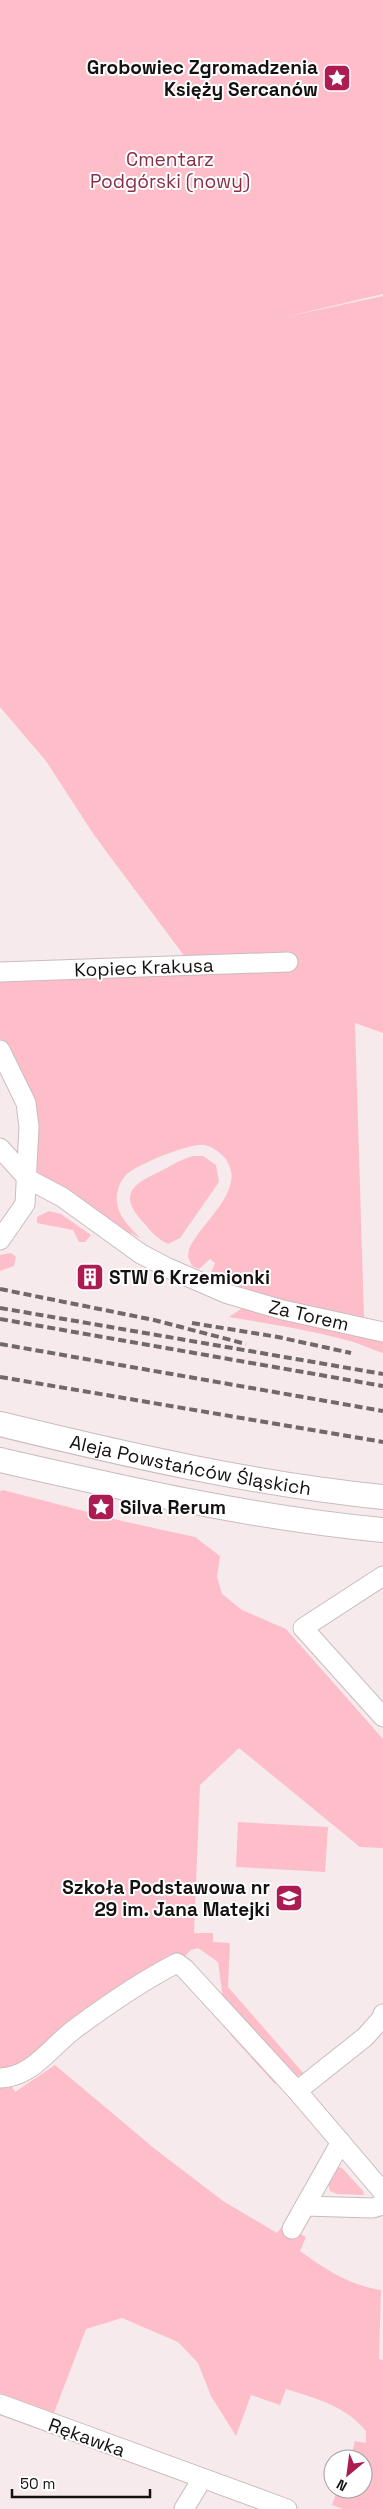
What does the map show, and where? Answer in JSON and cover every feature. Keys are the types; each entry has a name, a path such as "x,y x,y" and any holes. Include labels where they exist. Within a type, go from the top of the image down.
{"main road":[{"name":"Aleja Powstańców Śląskich","path":"0,1424 107,1450 251,1480 383,1497"},
{"name":"Aleja Powstańców Śląskich","path":"0,1460 204,1505 317,1523 383,1530"}],"street":[{"name":"Kopiec Krakusa","path":"0,972 288,962"},
{"path":"0,1050 26,1103 28,1115 28,1179 24,1207 0,1240"},
{"name":"Za Torem","path":"0,1148 28,1179 74,1205 141,1254 203,1284 283,1310 383,1332"},
{"path":"382,1716 303,1628 383,1576"},
{"path":"0,2078 20,2075 74,2029 177,1963 185,1969 297,2091 383,2192"},
{"path":"297,2091 365,2037 383,2014"},
{"path":"292,2229 341,2142"},
{"path":"304,2206 372,2208 383,2205"},
{"name":"Rękawka","path":"0,2404 287,2509"},
{"path":"184,2509 202,2479"}],"green space":[{"name":"Cmentarz Podgórski (nowy)","path":"0,0 383,0 383,294 285,317 383,296 383,1033 355,1023 364,1318 313,1309 218,1280 211,1273 215,1263 210,1259 199,1269 192,1266 188,1257 189,1249 199,1232 225,1198 232,1178 226,1159 210,1147 197,1145 175,1151 140,1166 125,1176 118,1191 118,1207 126,1222 141,1239 131,1233 127,1236 36,1171 5,1048 0,1038 0,974 194,969 94,835 46,761 0,707"},
{"path":"193,1156 203,1156 216,1165 219,1182 180,1238 168,1244 157,1237 142,1221 131,1203 130,1196 132,1190 144,1180"},
{"path":"49,1211 61,1214 91,1235 85,1242 79,1242 73,1230 37,1223 37,1217"},
{"path":"11,1253 16,1257 14,1266 0,1271 0,1255"},
{"path":"244,1307 383,1340 383,1353 335,1337 229,1317"},
{"path":"3,1490 122,1521 195,1537 220,1556 217,1577 222,1594 242,1610 286,1629 383,1739 383,1848 360,1847 239,1748 200,1785 194,1933 213,1933 213,1942 230,1943 228,1987 305,2075 295,2076 223,1999 218,1962 198,1948 191,1950 180,1961 44,2051 4,2073 15,2092 55,2065 155,2149 223,2201 277,2233 283,2225 306,2237 300,2251 329,2271 358,2284 381,2290 379,2359 383,2360 383,2509 343,2509 332,2505 334,2499 373,2499 373,2449 353,2449 355,2441 366,2443 366,2431 350,2416 330,2404 286,2389 280,2405 251,2395 236,2436 211,2396 198,2363 178,2342 122,2318 86,2329 54,2413 0,2393 0,1491"},
{"path":"238,1822 328,1827 325,1872 236,1867"},
{"path":"234,2033 278,2081 275,2084 230,2034"},
{"path":"337,2167 342,2168 363,2191 364,2195 337,2194 330,2191 328,2184"}],"railway":[{"path":"0,1289 154,1320 246,1344"},
{"path":"0,1308 383,1374"},
{"path":"0,1319 383,1386"},
{"path":"192,1323 278,1337 351,1353"},
{"path":"0,1344 383,1411"},
{"path":"0,1377 383,1442"}],"place":[{"name":"Grobowiec Zgromadzenia Księży Sercanów","path":"337,78"},
{"name":"STW 6 Krzemionki","path":"90,1277"},
{"name":"Silva Rerum","path":"101,1507"},
{"name":"Szkoła Podstawowa nr 29 im. Jana Matejki","path":"289,1898"}]}
